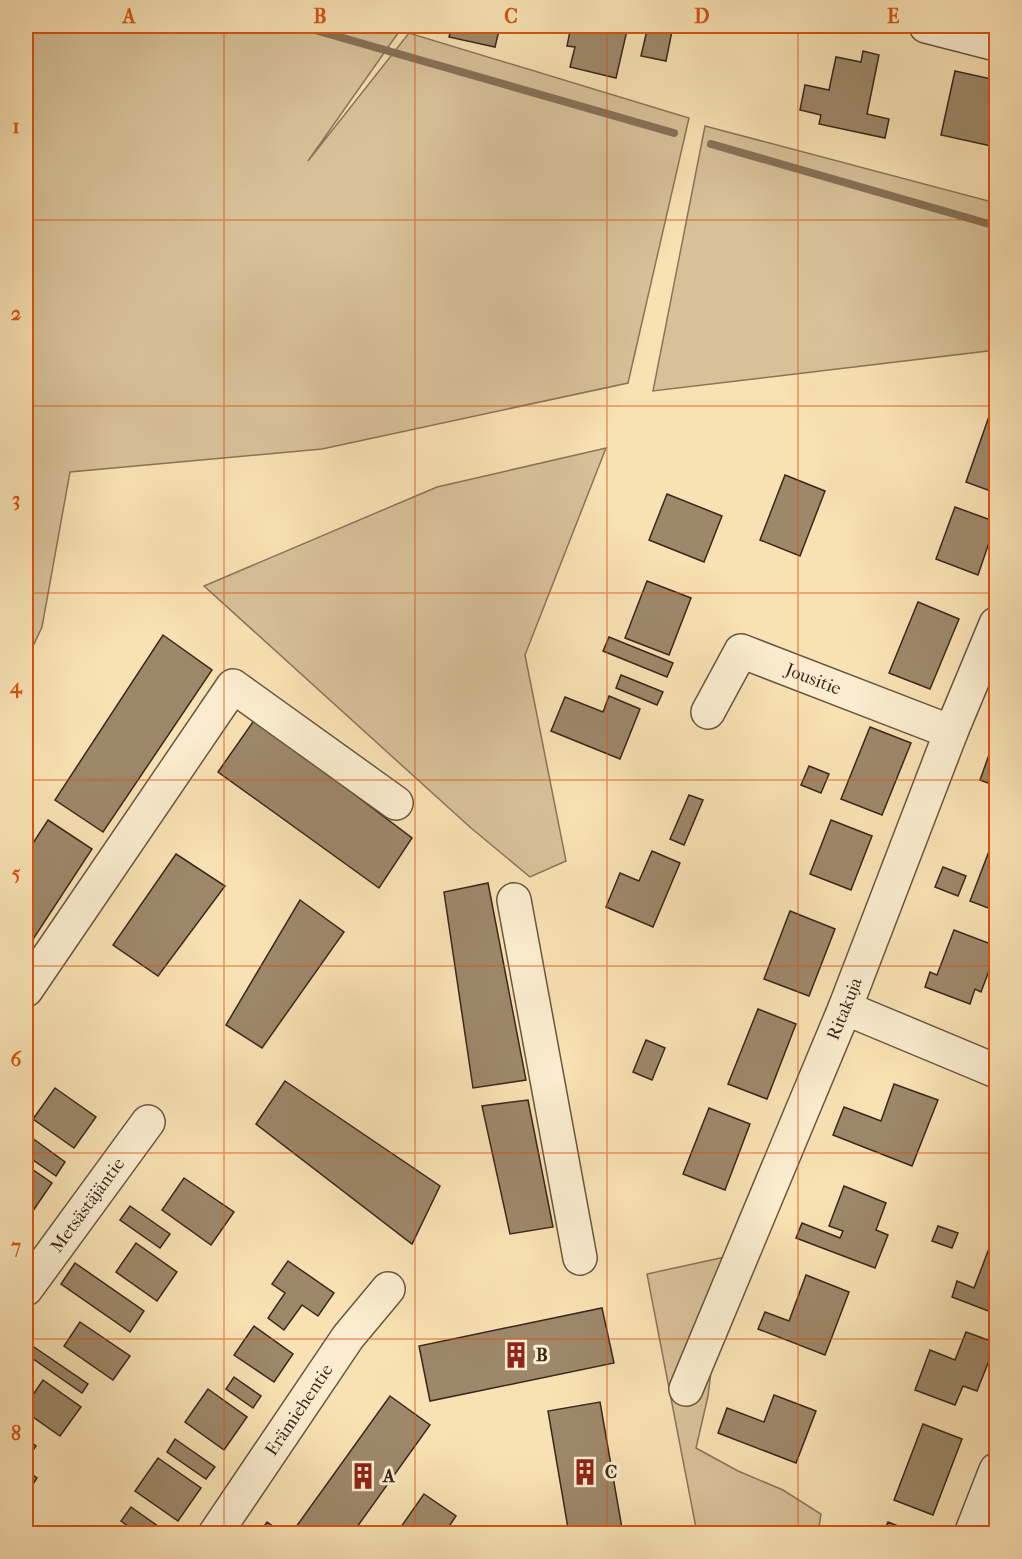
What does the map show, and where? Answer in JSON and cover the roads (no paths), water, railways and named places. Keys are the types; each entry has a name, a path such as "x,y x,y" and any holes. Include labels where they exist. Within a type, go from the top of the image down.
{"street":[{"path":"926,26 996,44"},
{"name":"Ritakuja","path":"686,1389 845,1008 951,732 996,624"},
{"name":"Jousitie","path":"708,712 741,651 951,732"},
{"path":"26,990 233,686 396,803"},
{"path":"514,900 580,1258"},
{"path":"845,1008 996,1071"},
{"name":"Metsästäjäntie","path":"26,1289 148,1122"},
{"name":"Erämiehentie","path":"215,1533 348,1337 388,1289"},
{"path":"971,1533 996,1470"}],"waterway":[{"path":"301,26 674,133"},
{"path":"711,144 996,226"}],"place":[{"name":"B","path":"516,1355"},
{"name":"C","path":"585,1472"},
{"name":"A","path":"363,1476"}]}
